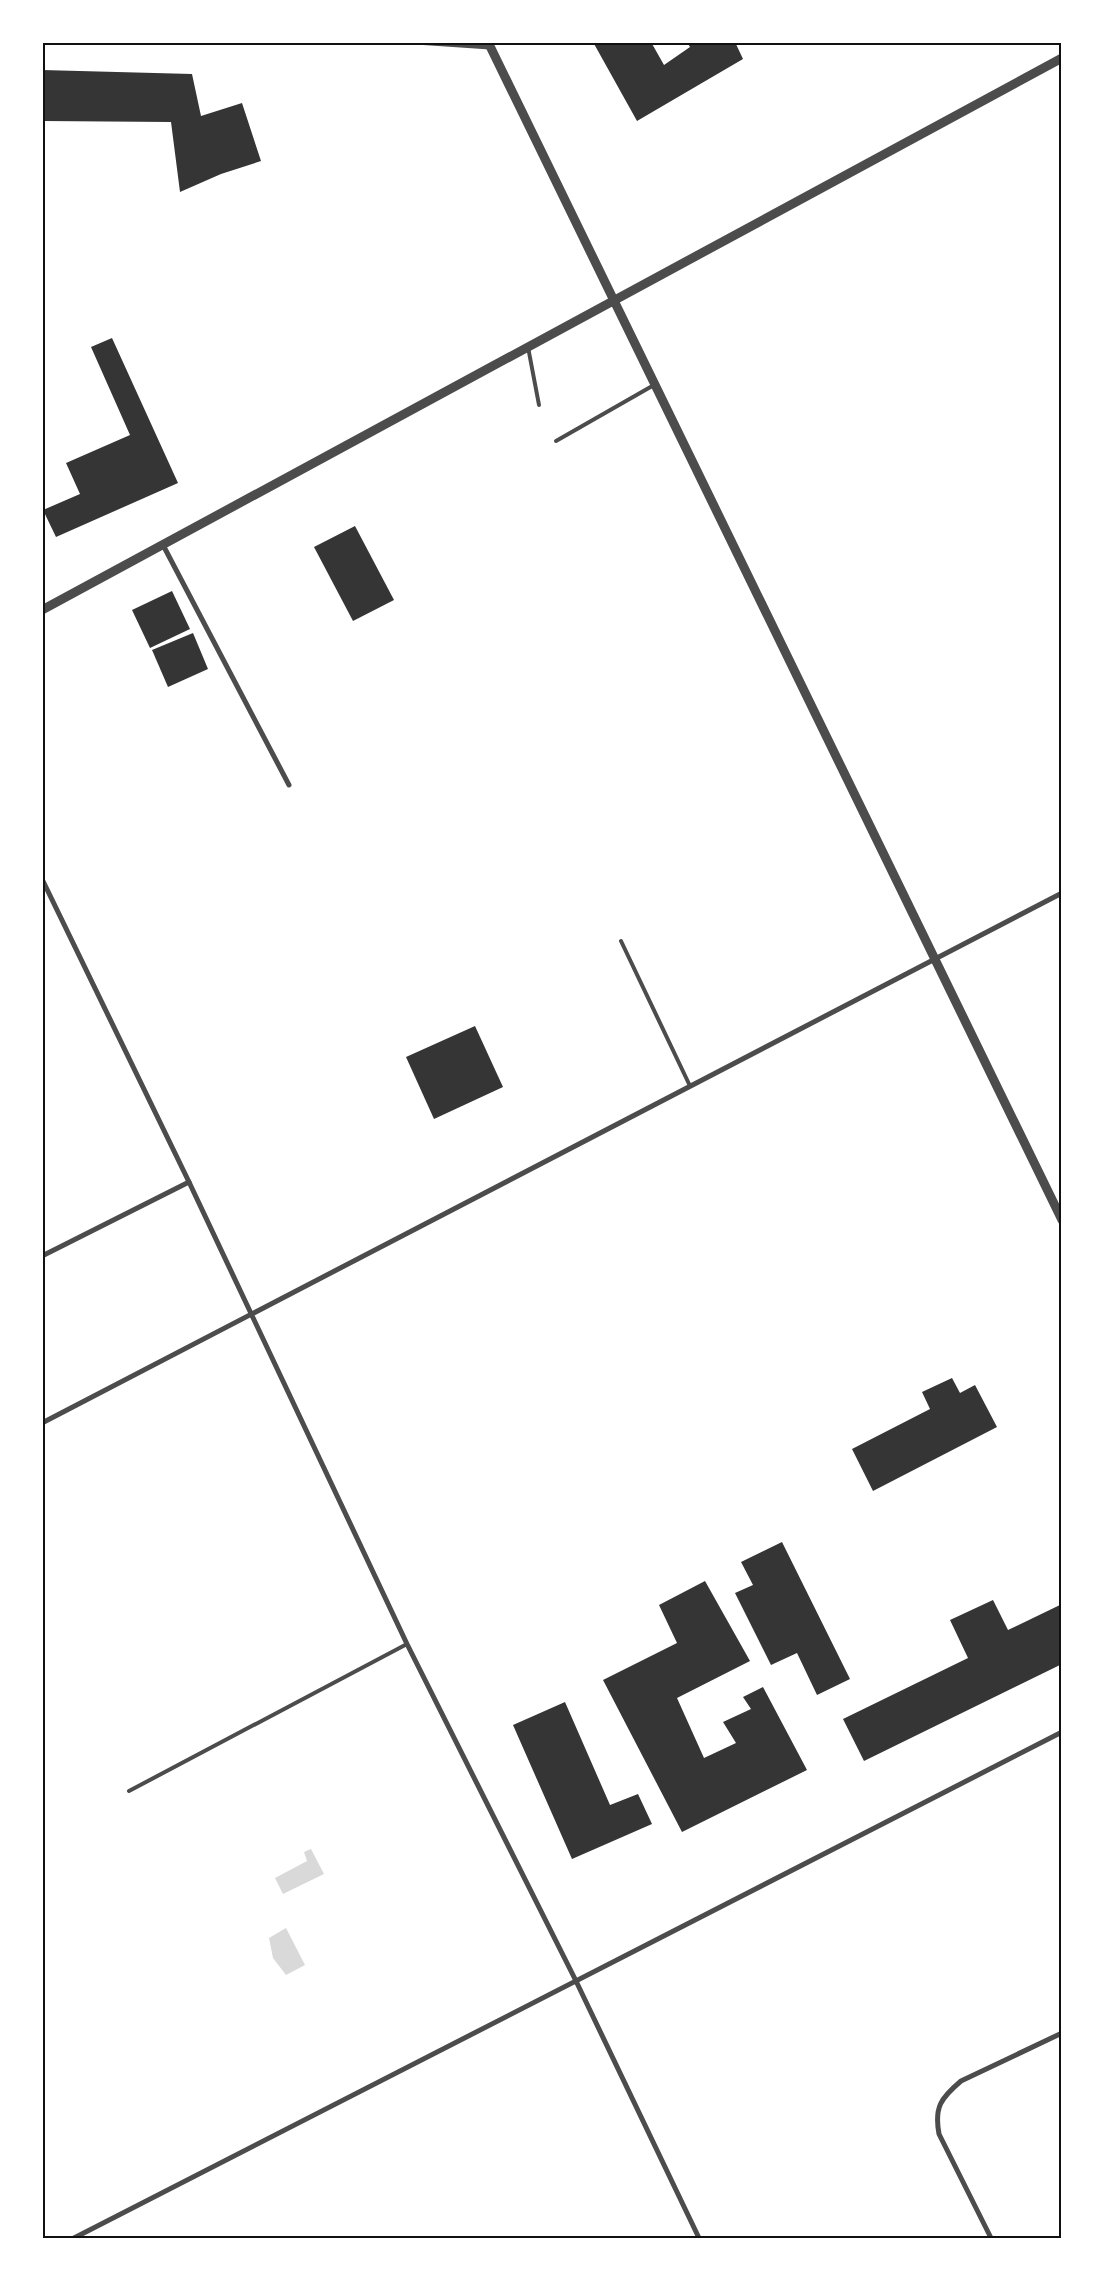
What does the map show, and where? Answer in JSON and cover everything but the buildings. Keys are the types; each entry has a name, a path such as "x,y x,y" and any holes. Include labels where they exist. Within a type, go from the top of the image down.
{"street":[{"path":"416,42 490,44 1062,1220"},
{"path":"42,610 1062,58"},
{"path":"163,545 289,785"},
{"path":"42,879 252,1314 407,1644 576,1981 699,2238"},
{"path":"42,1423 1062,893"},
{"path":"42,1256 189,1182"},
{"path":"74,2238 1062,1732"},
{"path":"991,2238 939,2134 936,2118 940,2103 950,2090 961,2081 1062,2033"}],"lane":[{"path":"528,347 539,405"},
{"path":"556,441 654,384"},
{"path":"621,941 690,1086"},
{"path":"129,1791 407,1644"}],"shaded area":[{"path":"311,1849 324,1874 283,1894 275,1878 307,1861 304,1852"},
{"path":"286,1928 305,1965 286,1975 273,1958 269,1938"}]}
